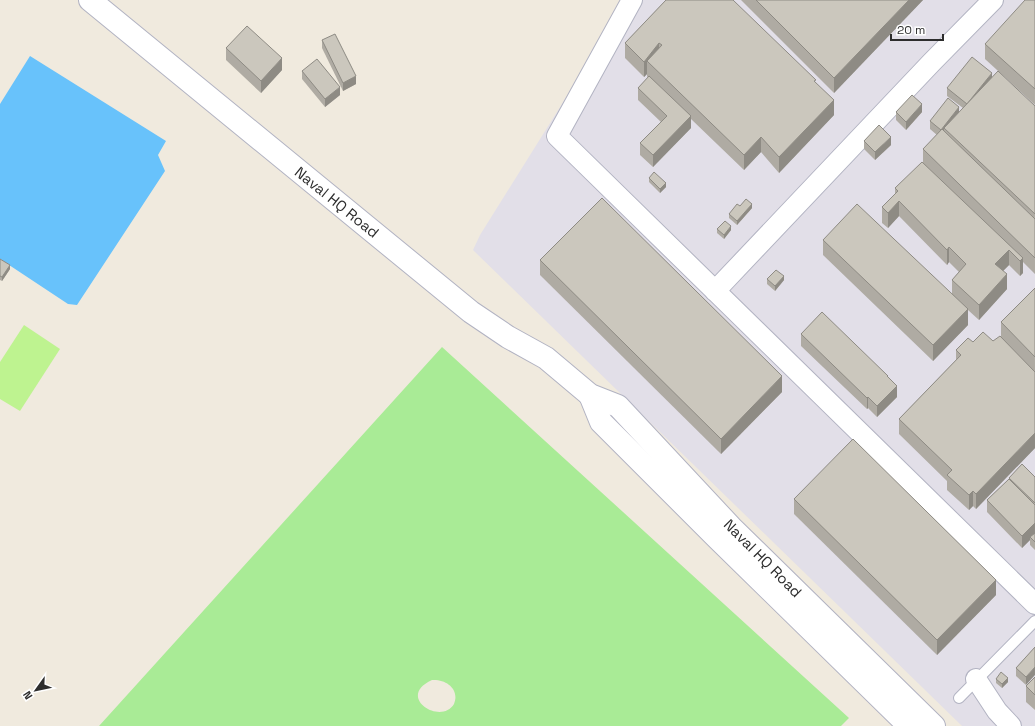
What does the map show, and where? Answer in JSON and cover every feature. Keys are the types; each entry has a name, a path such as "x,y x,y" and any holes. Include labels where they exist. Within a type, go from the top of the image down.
{"main road":[{"name":"Naval HQ Road","path":"90,0 471,312 546,358 590,395 618,406 731,526 934,726"},
{"name":"Naval HQ Road","path":"590,395 601,422 909,726"}],"street":[{"path":"632,0 557,136 1035,604"},
{"path":"715,291 993,0"},
{"path":"976,679 997,712 1011,726"}],"lane":[{"path":"959,698 976,679 1035,621"}],"shaded area":[{"path":"627,0 1035,0 1035,726 962,726 473,250 480,235"}],"green space":[{"path":"24,325 60,349 20,411 0,399 0,362"},
{"path":"442,347 849,718 841,726 99,726","holes":["432,680 447,683 455,694 454,704 448,710 440,712 432,711 424,707 419,701 418,694 422,687"]}],"water":[{"path":"30,56 166,141 158,155 165,171 77,305 68,304 0,259 0,104"}],"building":[{"path":"666,0 733,0 816,80 814,81 834,100 779,157 761,137 744,155 647,61 662,45 659,43 644,62 625,43"},
{"path":"756,0 909,0 834,78"},
{"path":"1025,0 1035,0 1035,89 985,44"},
{"path":"247,26 282,58 261,81 226,48"},
{"path":"335,34 356,76 343,83 322,40"},
{"path":"972,57 992,73 967,104 947,88"},
{"path":"317,59 340,87 325,99 302,71"},
{"path":"998,71 1035,106 1035,214 944,128"},
{"path":"649,76 691,116 653,155 640,143 667,116 638,88"},
{"path":"912,95 922,104 906,122 896,112"},
{"path":"948,98 959,107 941,130 930,121"},
{"path":"879,125 891,137 875,152 864,141"},
{"path":"942,129 1035,219 1035,258 923,149"},
{"path":"922,162 1023,258 1020,261 1009,250 995,264 1007,274 979,305 952,280 966,264 949,247 947,250 899,201 888,213 882,207 898,191 895,188"},
{"path":"654,172 666,183 660,189 649,178"},
{"path":"602,198 782,376 721,439 540,260"},
{"path":"746,199 752,204 737,221 729,214 737,204 740,206"},
{"path":"857,204 968,309 933,345 823,240"},
{"path":"725,221 731,226 724,235 717,229"},
{"path":"0,259 10,265 2,277 0,276"},
{"path":"776,270 784,276 775,286 767,279"},
{"path":"1035,288 1035,357 1001,322"},
{"path":"822,312 897,386 877,406 801,334"},
{"path":"983,332 993,341 1000,336 1035,372 1035,433 976,494 973,491 969,495 947,475 952,470 899,419 961,355 956,350 968,338 973,342"},
{"path":"853,439 996,580 937,640 794,499"},
{"path":"1022,464 1035,477 1035,503 1009,478"},
{"path":"1009,479 1035,505 1035,523 1022,536 987,500"},
{"path":"1035,533 1035,542 1030,537"},
{"path":"1035,647 1035,667 1026,677 1016,668"},
{"path":"1001,672 1008,678 1002,684 996,679"},
{"path":"1035,677 1035,695 1026,686"}]}
